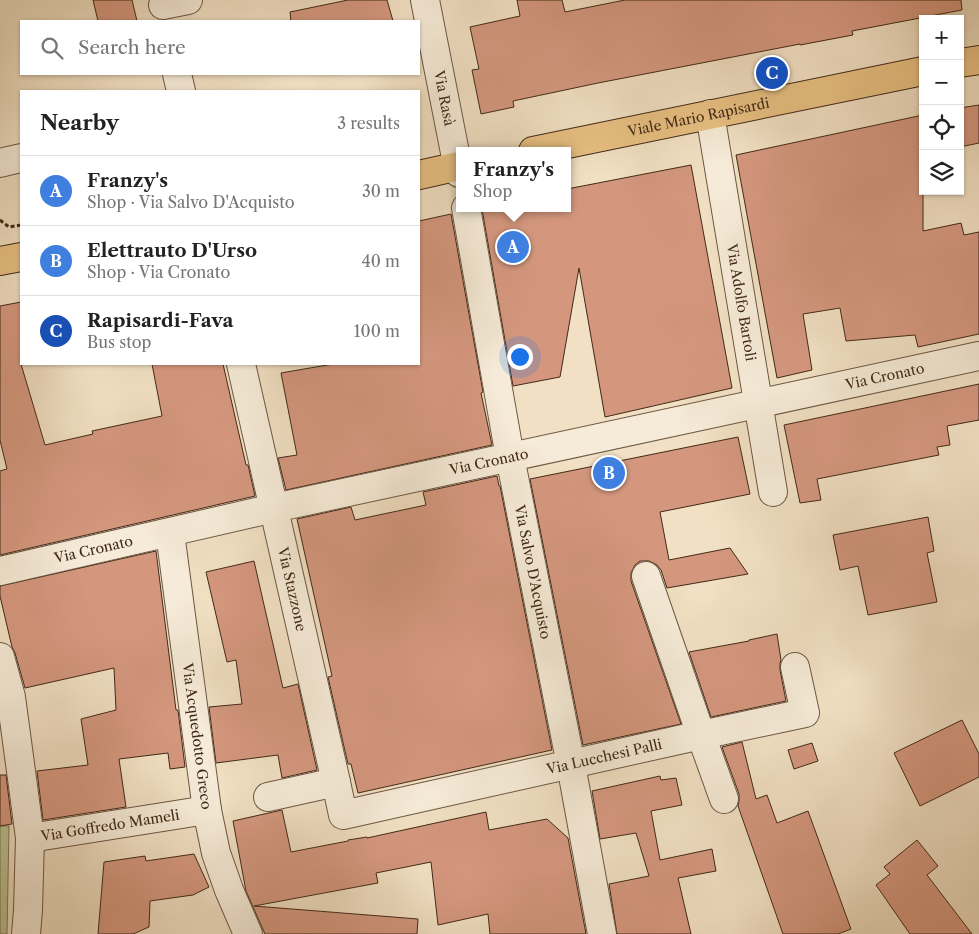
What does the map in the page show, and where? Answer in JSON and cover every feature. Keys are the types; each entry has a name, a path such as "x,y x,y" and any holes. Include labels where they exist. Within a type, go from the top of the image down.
{"main road":[{"path":"964,62 979,60"},
{"name":"Viale Mario Rapisardi","path":"552,147 919,72"},
{"path":"420,175 456,169"},
{"path":"0,261 20,257"}],"street":[{"name":"Via Rasà","path":"425,0 456,153"},
{"path":"177,75 181,90"},
{"name":"Via Adolfo Bartoli","path":"710,114 773,492"},
{"path":"0,163 20,158"},
{"name":"Via Salvo D'Acquisto","path":"467,212 510,457 571,765 602,934"},
{"name":"Via Cronato","path":"0,571 274,508 979,356"},
{"name":"Via Stazzone","path":"241,365 343,816"},
{"name":"Via Acquedotto Greco","path":"170,532 208,810 216,852 229,890 248,934"},
{"path":"646,576 724,799"},
{"path":"0,657 11,697 30,838 26,934"},
{"name":"Via Lucchesi Palli","path":"343,816 805,713 795,667"},
{"path":"268,797 336,782"},
{"name":"Via Goffredo Mameli","path":"30,838 208,810"}],"path":[{"path":"0,220 9,227 20,225"}],"green space":[{"path":"0,826 9,826 7,934 0,934"}],"building":[{"path":"93,0 132,0 137,20 98,20"},
{"path":"348,0 387,0 393,20 291,20 290,12"},
{"path":"517,0 562,0 565,12 625,0 961,0 962,10 936,15 919,15 919,18 852,31 853,35 513,101 514,107 481,114 472,70 479,69 470,27 520,16"},
{"path":"979,105 979,143 964,146 964,107"},
{"path":"919,116 919,195 923,195 923,231 961,223 964,235 979,232 979,334 918,347 915,335 846,341 840,308 803,314 812,370 777,378 736,155"},
{"path":"691,165 732,388 605,417 579,268 560,377 513,386 483,212 571,212 571,188"},
{"path":"451,214 483,392 481,393 492,445 286,490 278,458 297,455 281,373 327,365 420,365 420,221"},
{"path":"20,302 20,365 45,445 93,434 92,431 162,416 152,365 223,365 255,496 0,555 0,471 7,469 0,440 0,306"},
{"path":"979,384 979,420 947,426 950,445 937,447 939,455 817,479 821,500 800,503 784,425"},
{"path":"738,437 750,494 660,512 669,560 730,548 748,574 667,588 661,570 657,565 649,561 640,561 635,565 631,573 631,581 681,724 583,745 530,479"},
{"path":"497,476 552,750 358,793 351,764 348,764 328,677 332,676 297,519 351,507 355,520 426,505 423,492"},
{"path":"928,517 934,551 927,553 937,602 868,615 858,566 840,570 833,535"},
{"path":"156,551 185,767 170,769 168,753 119,759 126,807 43,820 37,771 88,765 81,719 116,710 114,668 25,688 12,647 0,596 0,586"},
{"path":"254,561 283,688 298,684 317,770 282,778 278,755 216,763 209,707 242,704 236,660 227,662 206,572"},
{"path":"777,634 781,660 780,670 786,701 711,717 689,652"},
{"path":"962,720 979,754 979,777 920,806 894,753"},
{"path":"742,742 756,799 767,795 777,823 808,811 851,929 838,934 783,934 738,806 739,794 722,747"},
{"path":"812,743 818,761 794,769 788,750"},
{"path":"0,775 6,775 12,824 0,826"},
{"path":"660,776 661,780 676,778 682,805 651,811 660,860 712,849 716,871 678,878 691,934 617,934 609,884 649,876 636,833 600,839 592,791"},
{"path":"282,810 291,852 367,838 486,812 489,830 547,819 568,838 586,934 490,934 488,914 438,925 431,862 376,873 378,883 254,906 418,919 417,934 265,934 246,891 233,821"},
{"path":"917,840 938,866 927,875 972,934 910,934 876,885 890,874 884,867"},
{"path":"194,854 209,887 193,895 150,901 149,927 133,934 98,934 104,862 145,856 146,861"}],"place":[{"name":"Rapisardi-Fava","path":"772,73"},
{"name":"Franzy's","path":"513,247"},
{"name":"Elettrauto D'Urso","path":"609,473"}]}
